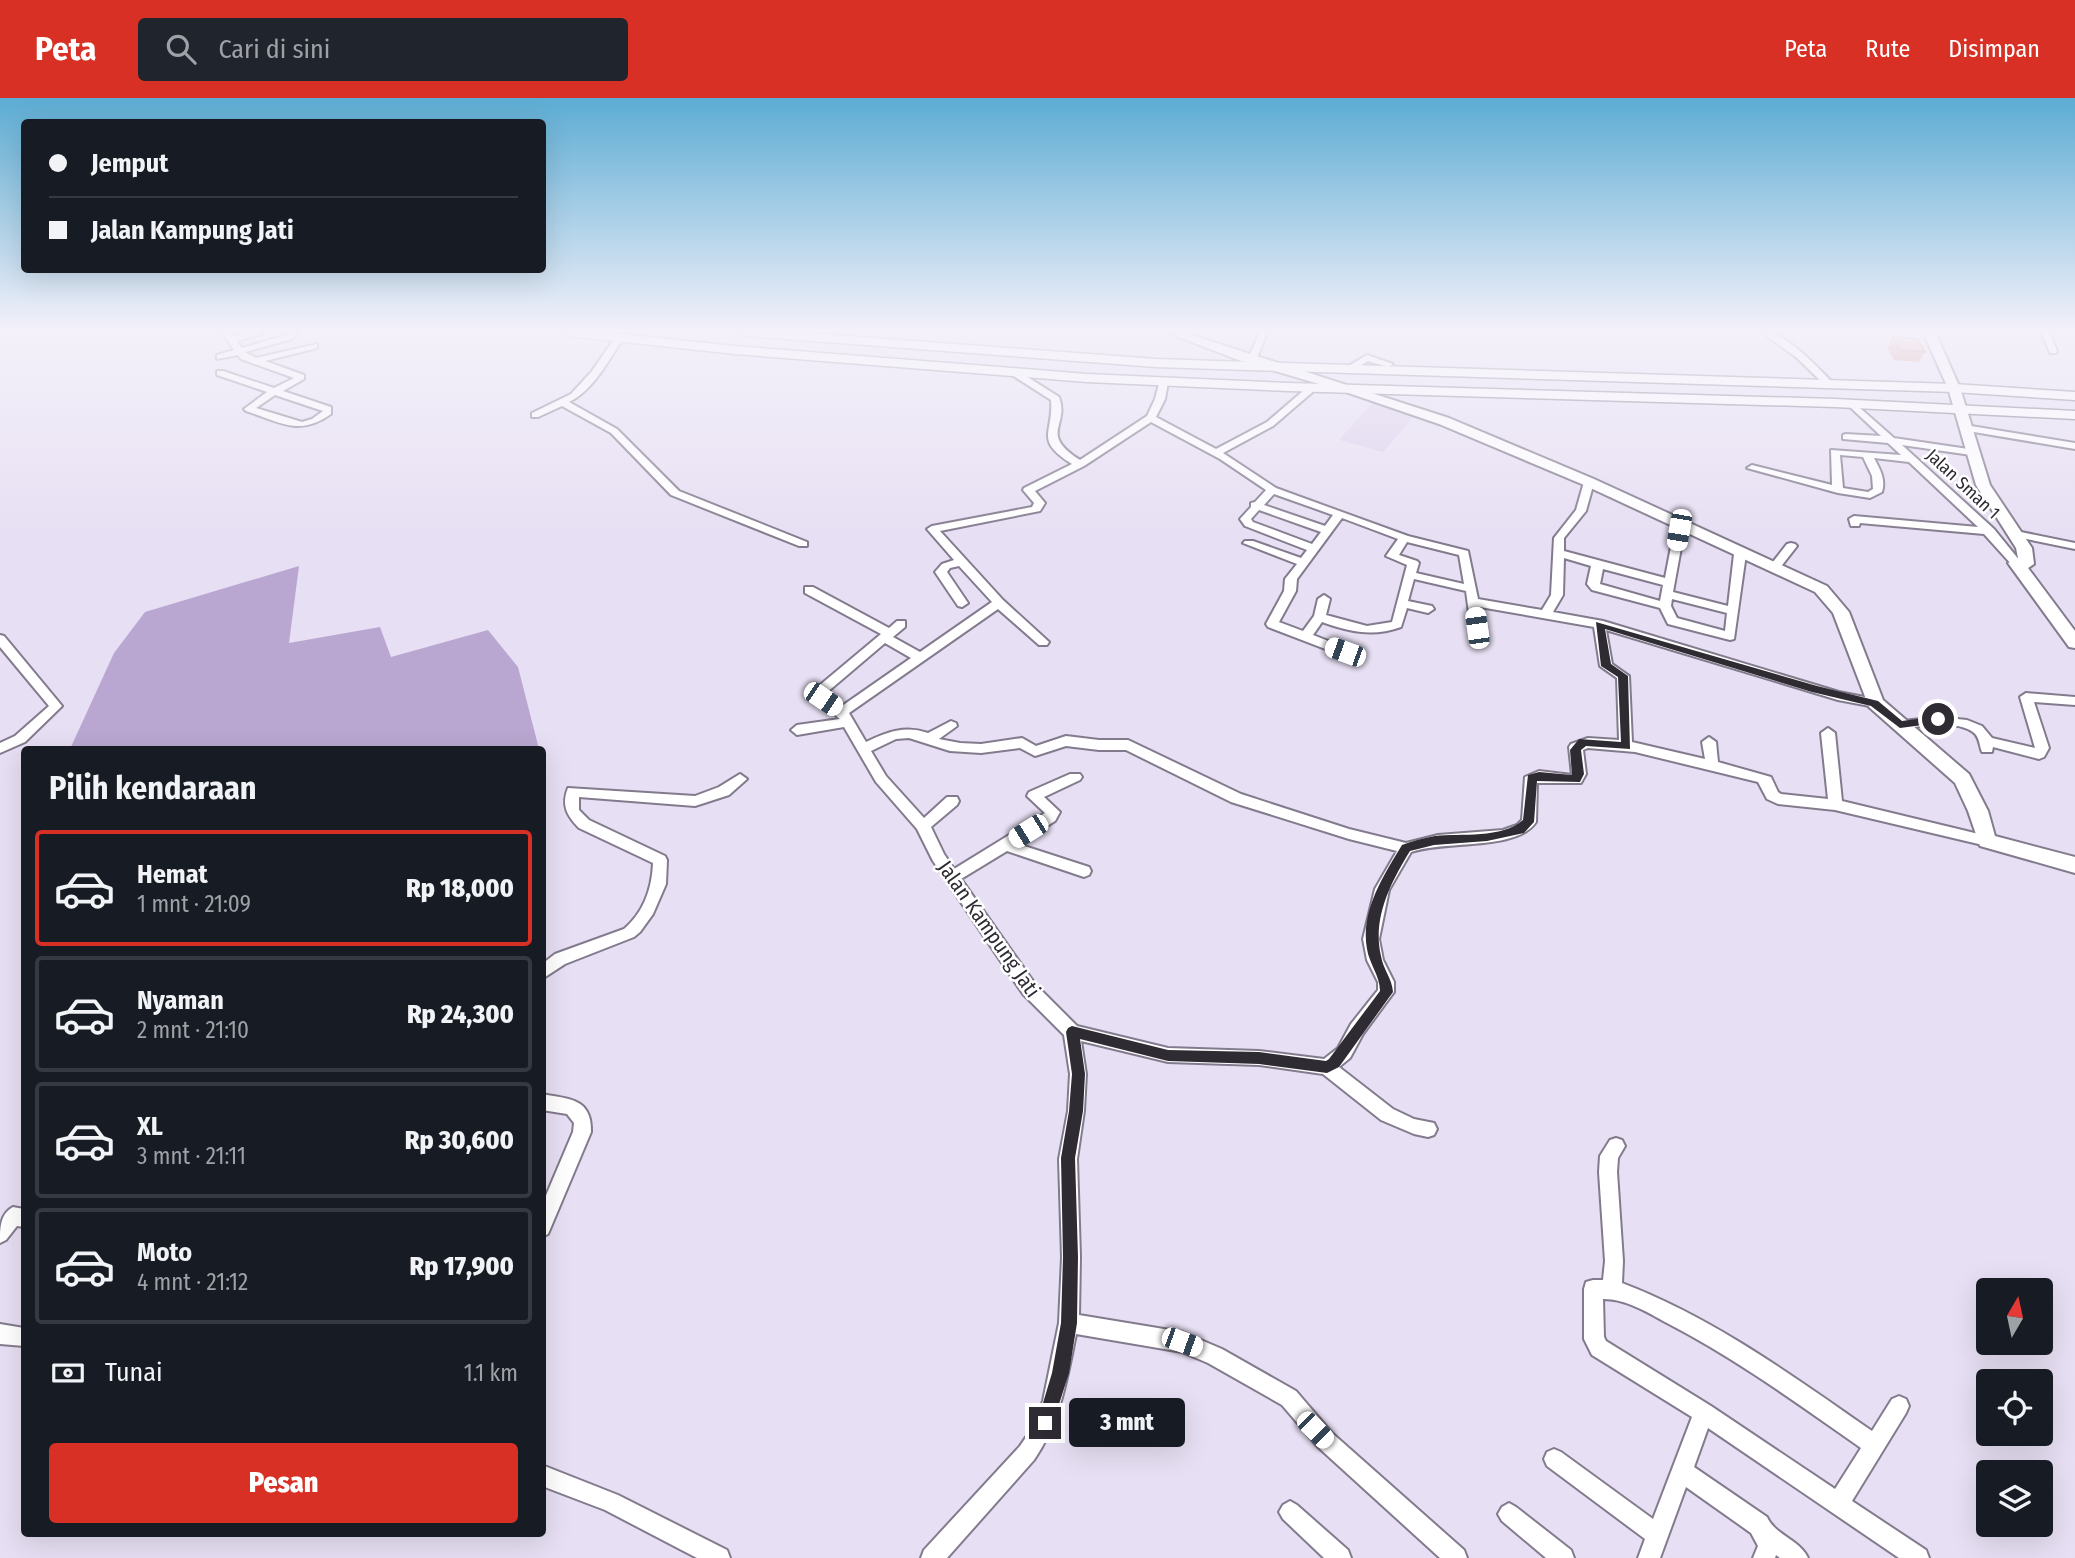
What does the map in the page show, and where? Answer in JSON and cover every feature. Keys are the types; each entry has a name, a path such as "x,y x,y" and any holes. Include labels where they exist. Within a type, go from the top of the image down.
{"highway":[{"path":"1742,400 2075,415"}],"main road":[{"path":"1383,400 1444,421 1589,482 1679,526 1740,554 1775,566 1821,589 1838,606 1845,619 1875,703 1962,779 1978,811 1987,841 2075,865"},
{"path":"1958,400 1983,485 2024,548 2020,563 2075,643"}],"street":[{"path":"263,400 249,409 302,425 315,421 328,412 328,409 300,400"},
{"path":"535,415 567,400"},
{"path":"1056,400 1051,433 1054,442 1060,451 1080,464"},
{"path":"1043,642 999,603 932,529 1032,511 1040,504 1028,490 1080,464 1152,418 1159,400"},
{"path":"1216,453 1270,425 1298,400"},
{"path":"564,403 614,431 675,493 803,544"},
{"name":"Jalan Sman 1","path":"1852,404 1990,531 2020,563"},
{"path":"1152,418 1216,453 1272,489 1404,538 1464,553 1477,628"},
{"path":"1965,428 2075,446"},
{"path":"1846,437 1890,440 1971,452"},
{"path":"1838,490 1835,452 1910,459"},
{"path":"1867,454 1880,484 1877,508"},
{"path":"1752,468 1838,490 1877,508 1990,531"},
{"path":"1545,615 1557,595 1559,538 1581,511 1589,482"},
{"path":"1272,489 1255,505 1245,519 1247,523 1314,549"},
{"path":"1255,505 1326,530"},
{"path":"1855,524 1854,519 1877,508"},
{"path":"1340,514 1291,579 1290,590 1272,624 1345,652"},
{"path":"1679,526 1668,595 1672,621 1726,637 1731,633 1740,554"},
{"path":"2016,534 2075,546"},
{"path":"1320,617 1363,632 1397,624 1413,563 1392,556 1404,538"},
{"path":"1249,543 1303,562"},
{"path":"1775,566 1791,546"},
{"path":"1561,554 1599,565 1668,595"},
{"path":"960,562 946,566 941,572 962,603"},
{"path":"1599,565 1593,584 1596,587 1668,595 1733,611"},
{"path":"1410,575 1545,615 1600,624 1813,689 1875,703"},
{"path":"809,590 921,658"},
{"path":"1305,637 1320,617 1324,599"},
{"path":"797,730 845,717 921,658 999,603"},
{"path":"1402,603 1428,609"},
{"path":"886,635 901,624"},
{"path":"1600,624 1606,666 1623,676 1626,746"},
{"name":"Jalan Kampung Jati","path":"886,635 818,692 820,697 845,717 888,788 923,826 952,878 1029,989 1072,1032"},
{"path":"0,639 56,706 20,739 0,748"},
{"path":"1900,725 1930,719 1945,720 1979,730 1987,746 2039,754 2042,748 2026,697 2075,701"},
{"path":"928,739 951,726"},
{"path":"863,749 891,736 908,733 968,748 1001,748 1022,743 1035,751 1061,741 1099,745 1123,744 1205,785 1245,801 1349,834 1406,848 1434,841 1487,837 1520,830 1528,822 1532,778 1539,776 1576,780 1579,774 1576,750 1583,742 1626,746 1712,764 1765,779 1776,798 1835,805 1987,841"},
{"path":"1828,733 1835,805"},
{"path":"1709,742 1712,764"},
{"path":"952,878 1051,817 1053,812 1034,796 1075,777"},
{"path":"546,970 569,956 629,933 648,910 659,884 660,860 584,824 571,808 573,792 695,801 724,791 740,779"},
{"path":"923,826 952,801"},
{"path":"1006,845 1084,871"},
{"path":"1327,1067 1344,1053 1357,1029 1386,992 1386,982 1375,960 1371,939 1382,889 1406,848"},
{"path":"932,1558 1038,1437 1053,1401 1069,1323 1071,1257 1068,1158 1076,1111 1078,1074 1072,1032 1168,1055 1259,1058 1327,1067 1393,1118 1415,1128 1428,1129"},
{"path":"546,1103 574,1109 580,1112 583,1119 582,1132 546,1218"},
{"path":"1612,1288 1614,1261 1608,1172 1609,1156 1616,1146"},
{"path":"0,1234 21,1213"},
{"path":"1874,1445 1751,1360 1656,1306 1612,1288 1593,1289 1594,1339 1599,1348 1704,1413 1918,1558"},
{"path":"1069,1323 1182,1342 1215,1356 1289,1398 1325,1440 1456,1558"},
{"path":"0,1334 21,1337"},
{"path":"1838,1503 1899,1406"},
{"path":"1648,1558 1704,1413"},
{"path":"1554,1459 1658,1535"},
{"path":"1683,1472 1759,1525 1766,1534 1797,1558"},
{"path":"546,1477 611,1502 719,1558"},
{"path":"1290,1513 1340,1558"},
{"path":"1509,1514 1563,1558"},
{"path":"1764,1558 1769,1545 1766,1534"}],"shaded area":[{"path":"1375,400 1417,413 1383,452 1339,440"},
{"path":"299,566 289,643 380,627 391,657 488,630 518,667 538,746 71,746 114,653 145,612"}],"route":[{"path":"1045,1423 1060,1373 1069,1323 1071,1257 1068,1158 1078,1093 1072,1032 1184,1057 1259,1058 1317,1067 1327,1067 1334,1063 1344,1053 1357,1029 1386,992 1386,982 1372,952 1371,939 1382,889 1406,848 1452,838 1487,837 1520,830 1528,822 1529,783 1532,778 1548,776 1576,780 1579,774 1576,750 1578,744 1583,742 1626,746 1623,676 1606,666 1600,624 1816,690 1875,703 1900,725 1938,719"}]}
